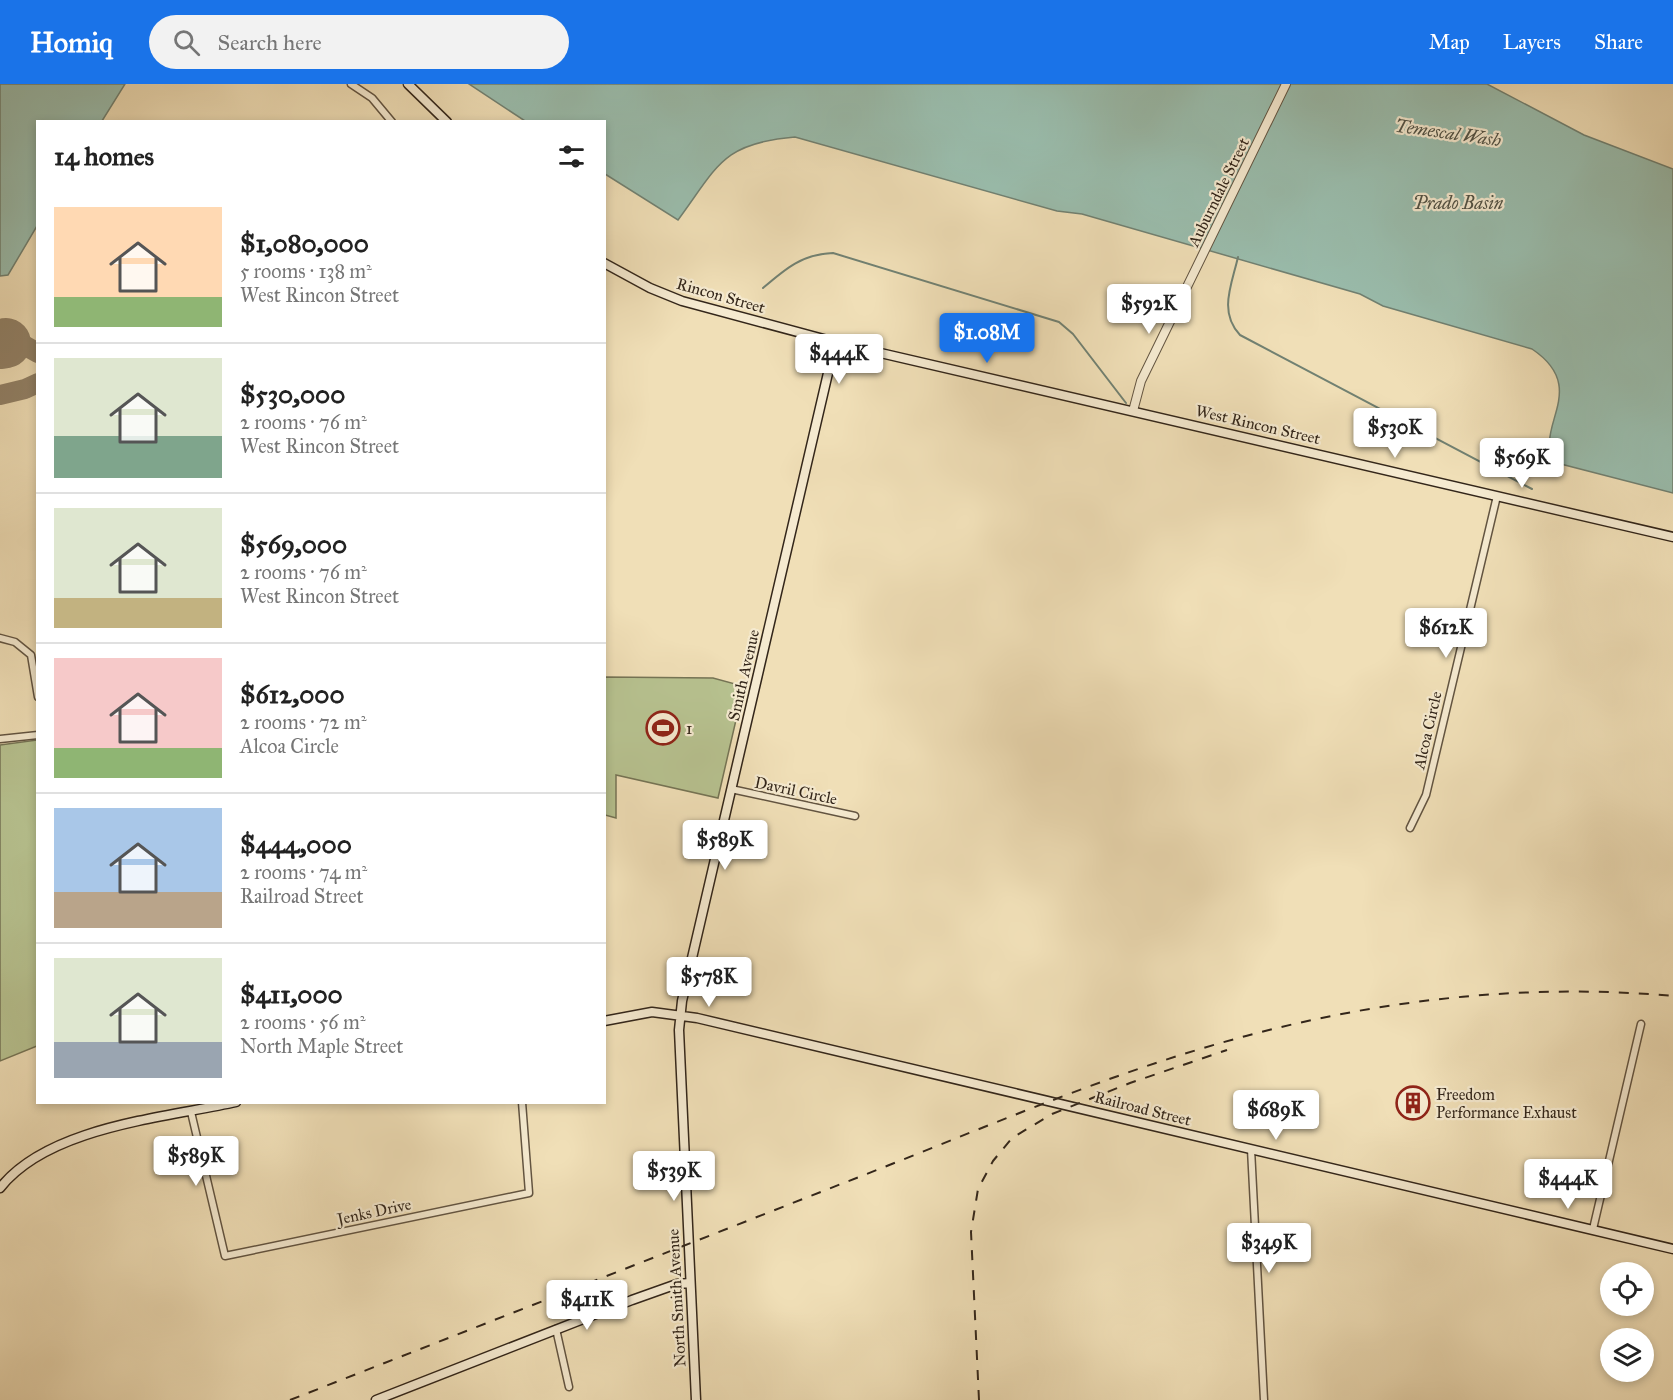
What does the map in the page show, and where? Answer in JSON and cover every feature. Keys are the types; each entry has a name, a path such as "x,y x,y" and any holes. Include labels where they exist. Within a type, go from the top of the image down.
{"main road":[{"path":"408,84 445,120"},
{"name":"Rincon Street","path":"606,264 650,288 682,301 835,343"},
{"name":"West Rincon Street","path":"835,343 1673,537"},
{"name":"Smith Avenue","path":"680,1015 835,343"},
{"name":"Railroad Street","path":"606,1021 652,1012 680,1015 1673,1249"},
{"name":"North Smith Avenue","path":"680,1015 696,1400"},
{"path":"0,1188 27,1162 62,1142 98,1131 227,1104"},
{"path":"376,1400 556,1329 677,1284 690,1282"}],"street":[{"path":"351,84 372,98 390,120"},
{"name":"Auburndale Street","path":"1133,411 1141,381 1286,84"},
{"name":"Alcoa Circle","path":"1410,828 1426,795 1497,496"},
{"path":"0,638 15,642 31,655 36,685"},
{"path":"0,739 36,735"},
{"name":"Davril Circle","path":"731,789 855,816"},
{"path":"1593,1229 1641,1024"},
{"name":"Jenks Drive","path":"191,1112 225,1256 529,1193 522,1104"},
{"path":"1251,1149 1264,1400"},
{"path":"556,1329 569,1387"}],"green space":[{"path":"606,677 713,678 739,685 742,694 718,798 616,775 616,818 606,815"},
{"path":"36,740 36,1046 0,1061 0,745"}],"water":[{"path":"0,84 125,84 103,120 36,120 36,228 8,275 0,276"},
{"name":"Prado Basin","path":"469,84 1487,84 1584,135 1673,169 1673,493 1557,463 1550,450 1550,437 1557,409 1558,379 1549,364 1532,349 1383,306 1360,294 1082,214 1057,211 795,137 771,140 736,152 713,172 678,220 606,175 606,120 523,120"}],"waterway":[{"path":"763,288 795,264 812,256 833,253 1059,322 1073,334 1126,403"},
{"path":"1238,257 1230,287 1228,307 1233,326 1240,335 1532,489"}],"taxiway":[{"path":"6,343 22,344 36,352"},
{"path":"0,395 36,384"}],"runway":[{"path":"0,344 6,343"}],"railway":[{"path":"290,1400 1042,1104 1143,1067 1246,1036 1351,1012 1458,997 1566,992 1620,992 1673,996"},
{"path":"979,1400 971,1232 978,1189 993,1161 1012,1138 1052,1114 1130,1083 1227,1050"}],"place":[{"name":"1","path":"663,728"},
{"name":"Freedom Performance Exhaust","path":"1413,1103"}],"water label":[{"name":"Temescal Wash","path":"1448,133"}]}
